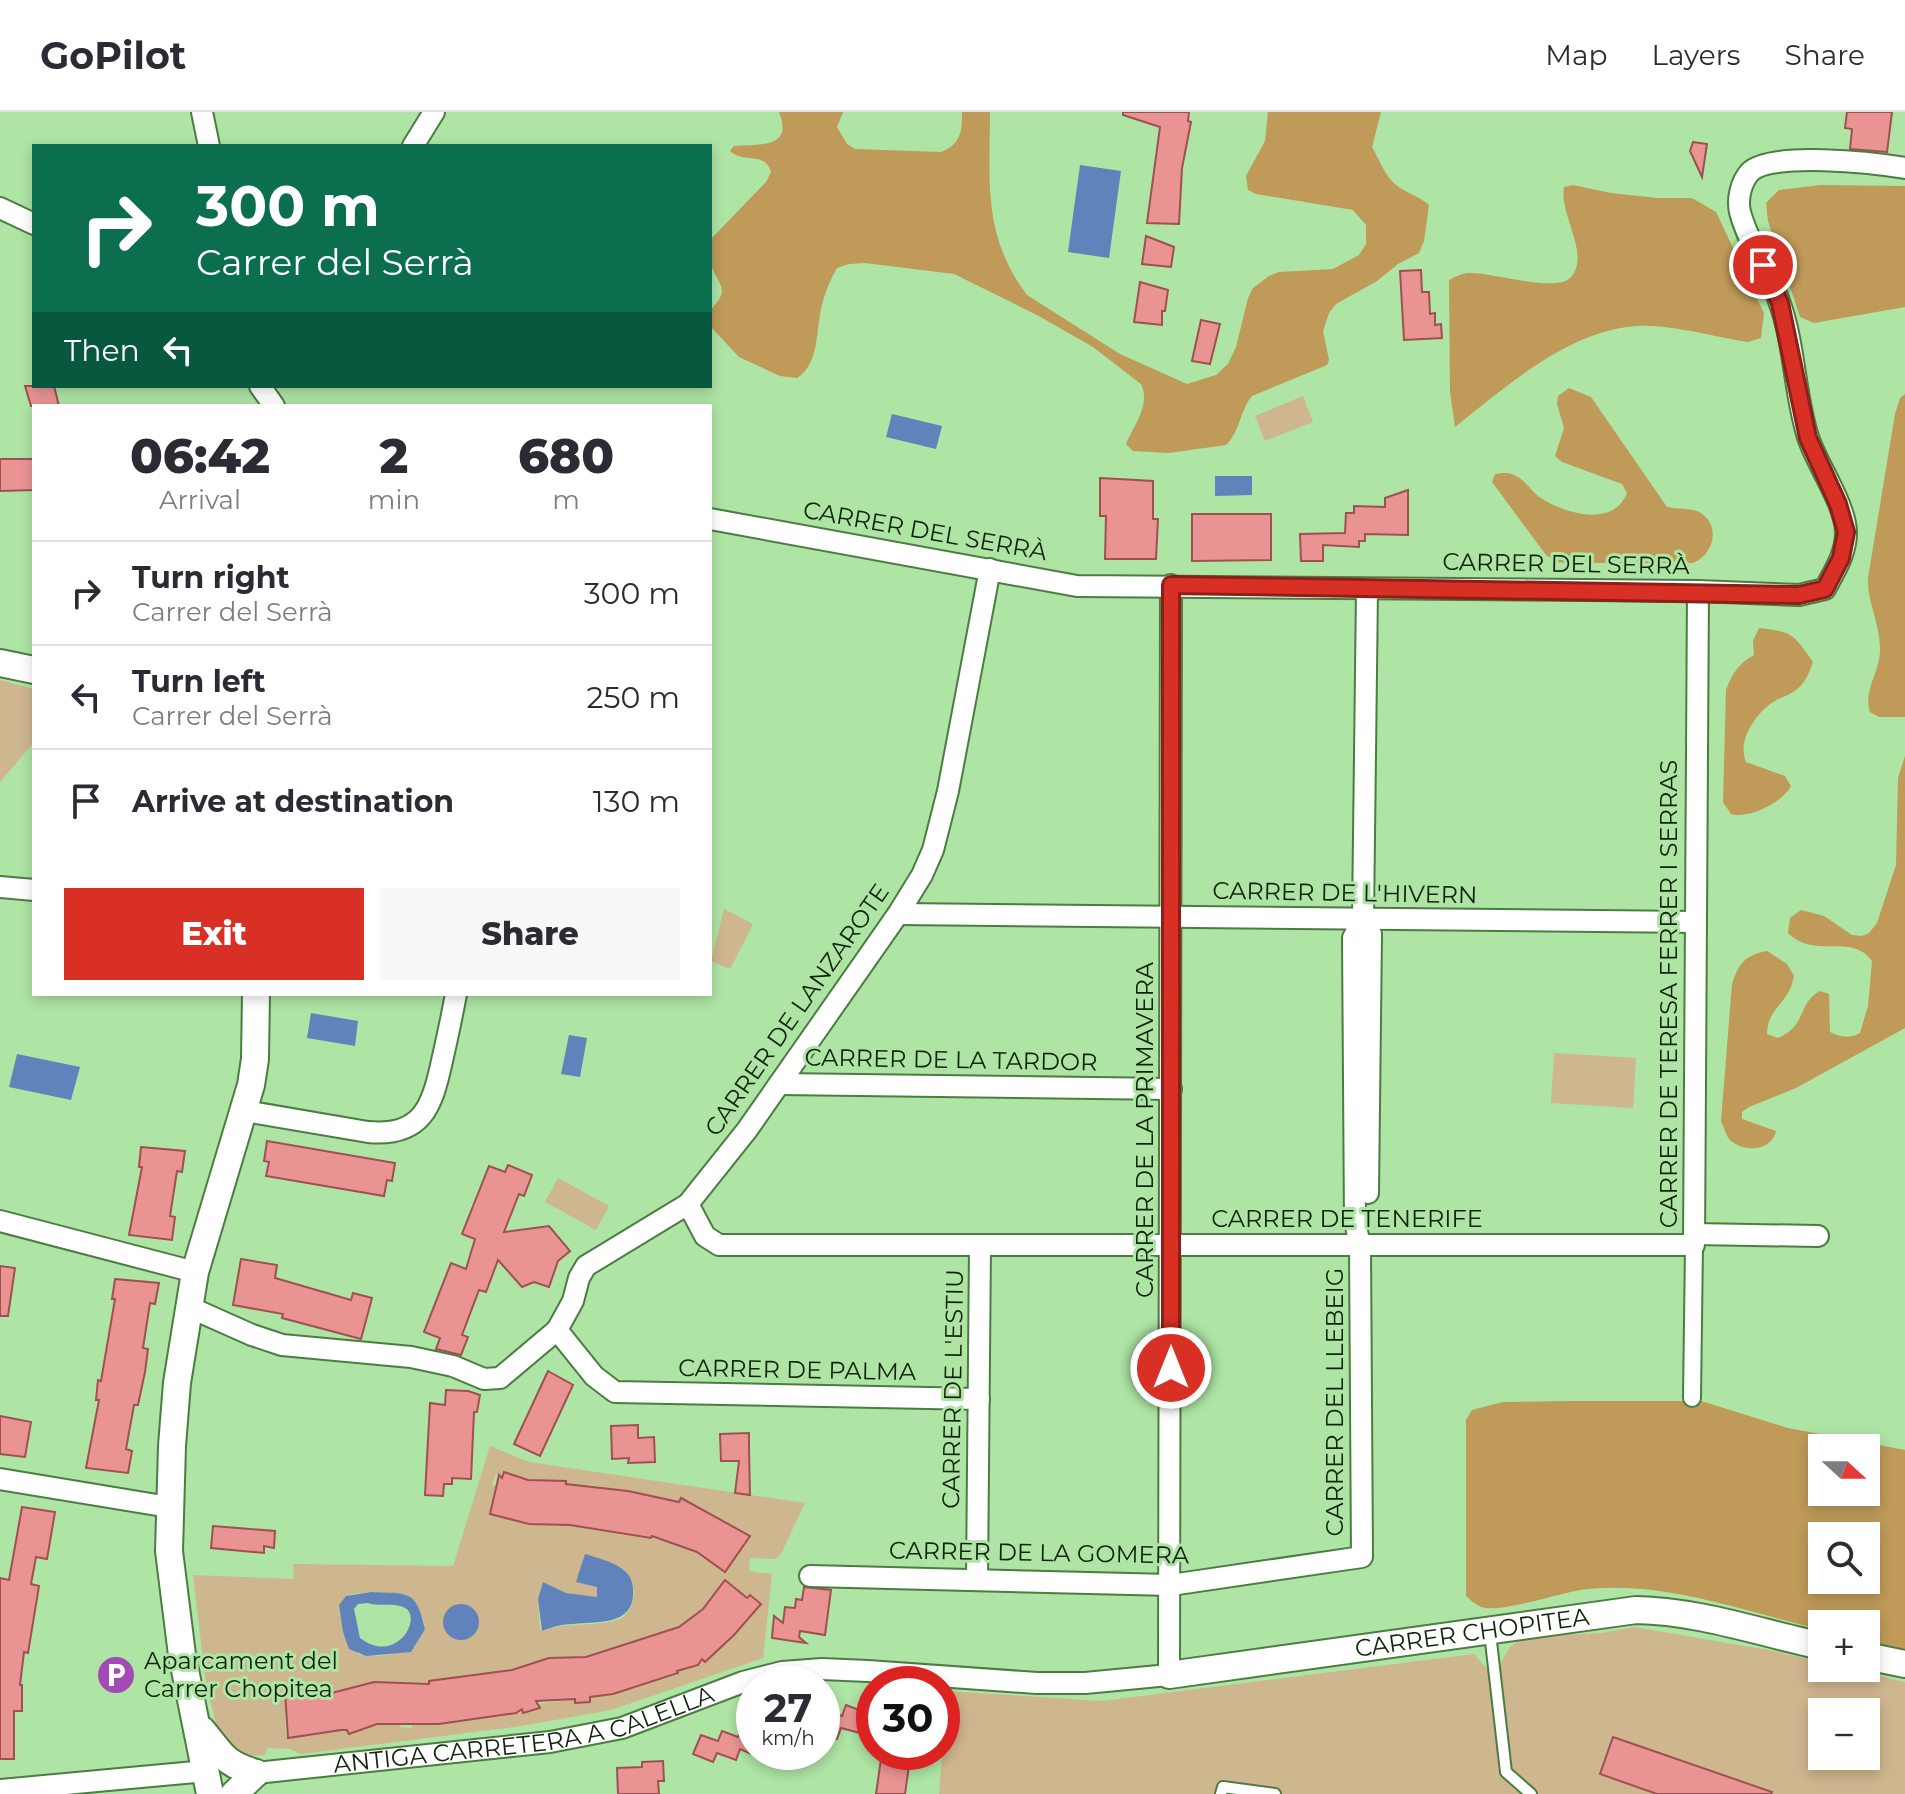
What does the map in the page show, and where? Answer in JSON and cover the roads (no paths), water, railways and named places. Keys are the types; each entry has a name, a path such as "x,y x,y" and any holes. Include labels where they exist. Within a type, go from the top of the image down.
{"street":[{"path":"202,112 209,144"},
{"path":"414,144 434,112"},
{"name":"CARRER DEL SERRÀ","path":"712,519 1077,586 1698,591 1799,595 1825,589 1841,558 1846,532 1838,504 1808,438 1780,303 1739,210 1741,189 1750,172 1764,163 1868,162 1905,168"},
{"path":"0,208 32,223"},
{"name":"CARRER DE LANZAROTE","path":"557,1330 573,1301 586,1266 688,1204 747,1130 922,875 937,836 948,791 990,569"},
{"name":"CARRER DE LA PRIMAVERA","path":"1169,1675 1171,585"},
{"name":"CARRER DEL LLEBEIG","path":"1362,1557 1360,1246 1355,1221 1353,938 1363,919 1367,589"},
{"name":"CARRER DE TERESA FERRER I SERRAS","path":"1692,1398 1698,591"},
{"path":"0,663 32,670"},
{"path":"0,887 32,890"},
{"name":"CARRER DE L'HIVERN","path":"898,914 1696,922"},
{"path":"208,1781 176,1615 169,1551 169,1507 177,1383 189,1307 195,1272 245,1111 255,1059 256,996"},
{"path":"245,1111 382,1134 407,1128 423,1116 435,1094 456,996"},
{"name":"CARRER DE LA TARDOR","path":"779,1084 1171,1089"},
{"name":"CARRER DE TENERIFE","path":"688,1204 705,1236 719,1245 980,1247 1170,1243 1360,1246 1818,1236"},
{"path":"0,1221 195,1272"},
{"name":"CARRER DE L'ESTIU","path":"977,1580 980,1247"},
{"path":"189,1307 282,1345 411,1357 453,1366 484,1379 500,1378 557,1330"},
{"name":"CARRER DE PALMA","path":"557,1330 594,1376 615,1392 979,1399"},
{"path":"0,1479 169,1507"},
{"name":"CARRER DE LA GOMERA","path":"810,1576 1171,1585 1362,1557"},
{"name":"CARRER CHOPITEA","path":"1169,1675 1636,1610 1700,1617 1808,1643"},
{"path":"1880,1659 1905,1664"},
{"name":"ANTIGA CARRETERA A CALELLA","path":"256,1773 550,1742 622,1728 743,1682 782,1672 822,1669 1037,1683 1085,1683 1169,1675"},
{"path":"197,1724 221,1756 233,1766 256,1773"},
{"path":"0,1790 208,1781 256,1773"},
{"path":"234,1794 256,1773"}],"lane":[{"path":"1489,1631 1506,1772 1531,1794"},
{"path":"1221,1794 1223,1787 1275,1794"}],"water":[{"path":"1080,165 1121,171 1109,258 1068,252"},
{"path":"892,414 942,426 936,449 886,437"},
{"path":"1215,476 1252,476 1252,495 1215,496"},
{"path":"311,1013 358,1021 355,1046 307,1038"},
{"path":"569,1035 587,1038 580,1077 561,1074"},
{"path":"17,1054 80,1067 71,1100 9,1087"},
{"path":"585,1554 608,1561 628,1574 633,1588 629,1609 614,1619 561,1625 542,1631 538,1599 543,1582 566,1593 597,1597 597,1587 576,1582"},
{"path":"393,1593 413,1600 425,1629 411,1652 366,1656 349,1649 339,1605 346,1596","holes":["358,1604 401,1606 410,1613 411,1620 403,1637 385,1646 373,1645 360,1638 354,1609"]},
{"path":"461,1604 474,1609 479,1622 474,1635 461,1640 448,1635 443,1622 448,1609"}],"place":[{"name":"Aparcament del Carrer Chopitea","path":"116,1675"}]}
